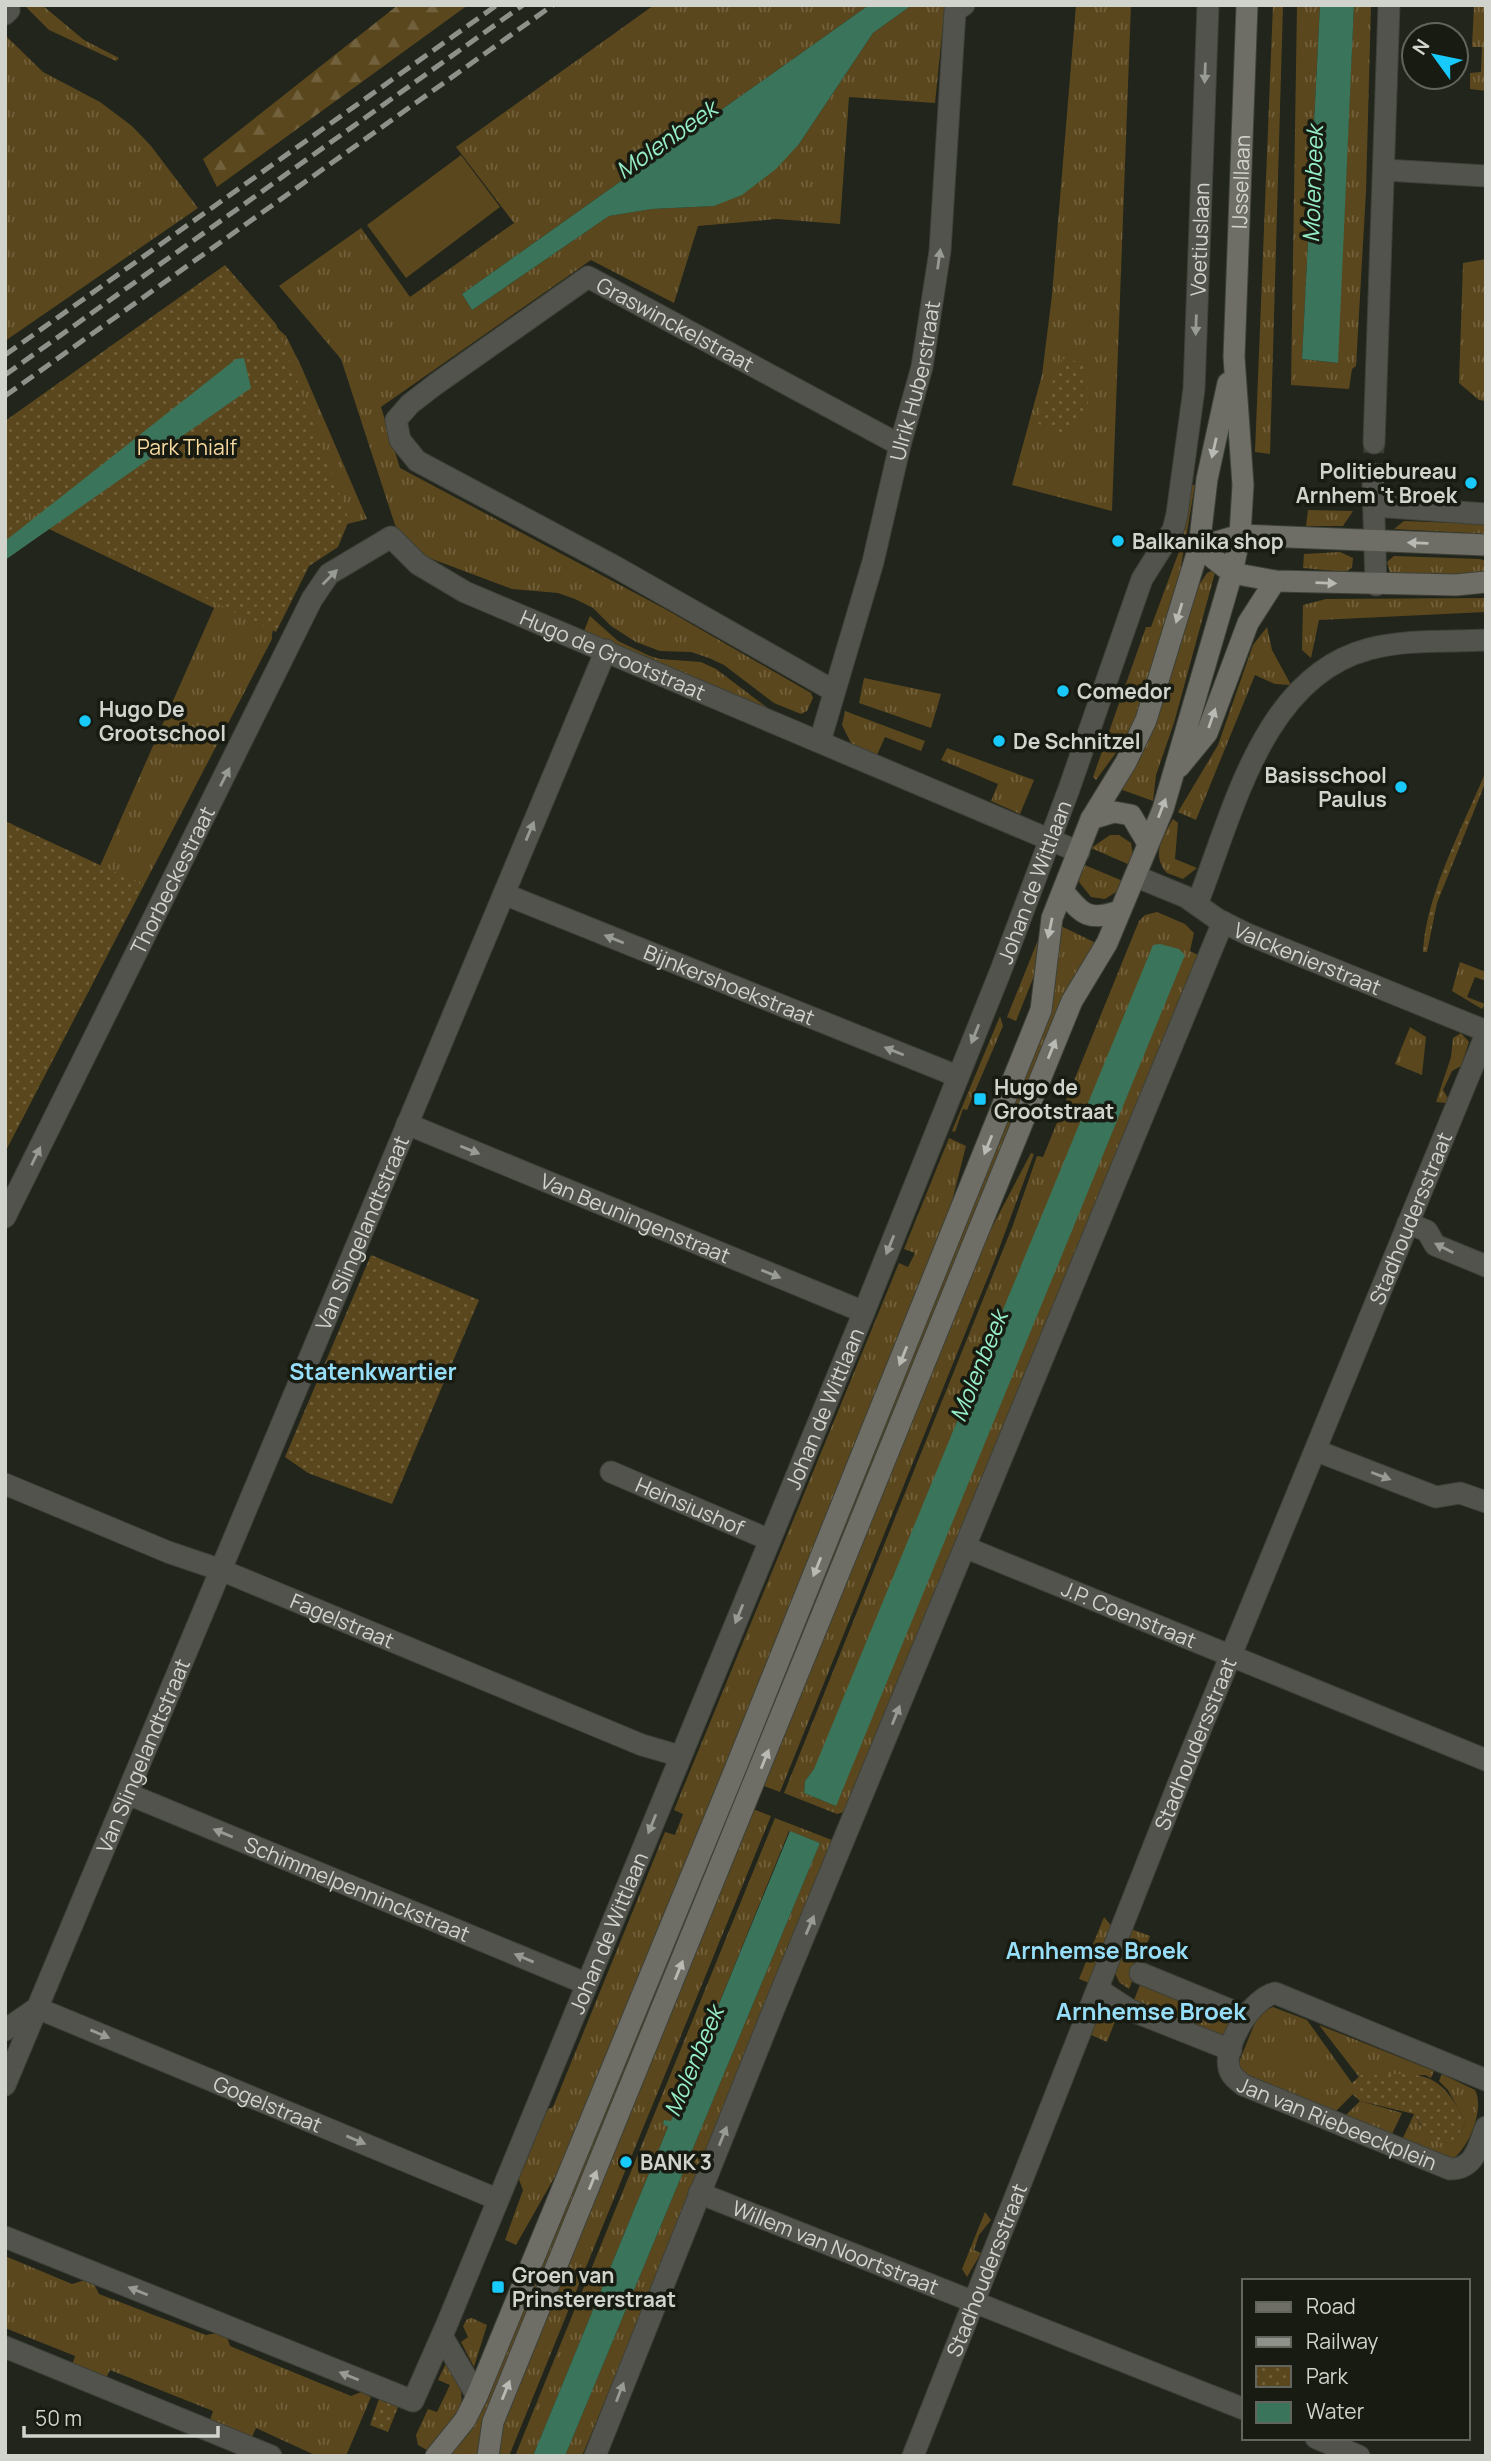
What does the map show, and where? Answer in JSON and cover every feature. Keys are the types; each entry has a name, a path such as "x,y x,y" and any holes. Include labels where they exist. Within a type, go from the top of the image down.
{"main road":[{"name":"IJssellaan","path":"1234,357 1247,5"},
{"path":"488,2456 498,2409 745,1811 1072,1001 1107,943 1163,809 1232,573 1240,535 1243,485 1234,357"},
{"name":"Johan de Wittlaan","path":"436,2456 465,2420 477,2396 732,1777 1041,1010 1049,928 1091,819 1126,762 1146,720 1199,547 1207,479 1234,357"},
{"path":"1199,547 1240,535 1486,545"},
{"path":"1199,547 1232,573 1275,581 1376,585 1456,585 1486,582"},
{"path":"1173,773 1207,733 1248,624 1275,581"},
{"name":"Johan de Wittlaan","path":"1091,819 1114,812 1131,816 1147,842"},
{"name":"Johan de Wittlaan","path":"1063,891 1086,915 1098,917 1121,911"}],"street":[{"name":"Voetiuslaan","path":"1183,475 1194,389 1208,5"},
{"path":"1374,443 1389,5"},
{"name":"Ulrik Huberstraat","path":"820,741 873,562 900,445 922,367 940,251 960,8"},
{"path":"1385,170 1486,176"},
{"name":"Graswinckelstraat","path":"834,691 614,566 417,461 400,440 396,420 410,404 436,384 588,277 900,445"},
{"name":"Johan de Wittlaan","path":"5,2237 412,2401 442,2336 864,1312 1010,947 1142,579 1172,530 1183,475"},
{"path":"1373,484 1377,542 1376,585"},
{"path":"1374,506 1486,514"},
{"name":"Hugo de Grootstraat","path":"356,557 391,537 418,565 439,580 1079,852"},
{"name":"Thorbeckestraat","path":"5,1217 312,599 329,574 356,557"},
{"path":"1198,904 1261,742 1279,713 1305,685 1323,670 1366,650 1390,645 1486,640"},
{"name":"Van Slingelandtstraat","path":"5,2085 606,650"},
{"name":"Valckenierstraat","path":"1135,876 1198,904 1223,922 1486,1033"},
{"name":"Bijnkershoekstraat","path":"503,894 957,1076"},
{"path":"595,2456 699,2193 1223,922"},
{"name":"Stadhoudersstraat","path":"913,2456 1231,1655 1317,1451 1486,1033"},
{"name":"Van Beuningenstraat","path":"407,1124 864,1312"},
{"path":"1408,1223 1426,1231 1435,1245 1486,1266"},
{"path":"1317,1451 1436,1497 1460,1493 1486,1502"},
{"name":"Heinsiushof","path":"611,1472 770,1539"},
{"name":"Fagelstraat","path":"5,1485 221,1570 642,1745 680,1756"},
{"name":"J.P. Coenstraat","path":"967,1548 1486,1760"},
{"name":"Schimmelpenninckstraat","path":"128,1794 587,1984"},
{"path":"1140,1973 1245,2016"},
{"name":"Jan van Riebeeckplein","path":"1098,1989 1130,2010 1231,2050"},
{"name":"Jan van Riebeeckplein","path":"1486,2080 1275,1993 1266,1995 1245,2016 1231,2050 1228,2066 1233,2077 1243,2085 1450,2169 1479,2166 1486,2127"},
{"path":"5,2030 9,2024 37,2008"},
{"name":"Gogelstraat","path":"37,2008 498,2199"},
{"name":"Willem van Noortstraat","path":"699,2193 1242,2408"},
{"path":"442,2336 477,2396"},
{"path":"5,2347 271,2456"},
{"path":"1321,2440 1359,2456"}],"green space":[{"path":"24,5 42,5 84,40 119,58 116,61 49,30"},
{"path":"398,5 468,5 217,187 203,159"},
{"path":"654,5 869,5 462,294 472,310 609,216 652,209 714,206 799,144 873,33 912,5 945,5 935,103 849,97 840,224 777,219 698,226 674,303 591,260 381,407 400,468 667,610 811,693 813,698 807,711 801,714 774,703 724,665 709,658 691,652 660,651 636,642 611,626 593,608 575,599 558,593 512,589 416,553 395,525 341,359 279,286 361,228 410,297 514,223 456,147"},
{"path":"1076,5 1131,5 1112,511 1012,485 1042,375 1052,295"},
{"path":"1273,5 1283,5 1270,454 1255,452"},
{"path":"1297,5 1320,5 1302,359 1337,363 1354,5 1371,5 1366,191 1356,366 1352,369 1349,389 1291,385"},
{"path":"1474,5 1486,5 1486,91 1470,89 1470,73 1481,72 1482,47 1472,47"},
{"path":"7,37 43,72 100,102 132,126 151,146 198,208 5,341"},
{"path":"461,155 500,207 406,278 367,225"},
{"path":"1486,259 1486,401 1479,400 1459,383 1463,263"},
{"name":"Park Thialf","path":"225,265 276,324 349,520 338,547 309,566 276,632 28,512 5,552 5,421"},
{"path":"263,315 286,336 367,519 335,529 317,549 286,598 272,639 5,1152 5,834 96,875 214,608 49,529 5,560 5,499"},
{"path":"1062,359 1085,363 1088,407 1080,422 1059,436 1036,422"},
{"path":"1190,485 1195,485 1180,572 1150,679 1129,735 1096,780 1093,777 1146,627 1151,627 1181,546 1176,543"},
{"path":"1308,510 1353,511 1343,526 1306,526"},
{"path":"1404,521 1486,524 1486,534 1394,529"},
{"path":"1340,552 1353,558 1352,568 1345,572 1303,568 1304,554"},
{"path":"1394,556 1480,559 1486,561 1486,575 1390,573 1387,562"},
{"path":"1216,569 1174,723 1156,775 1153,801 1117,788 1195,591 1207,573"},
{"path":"1486,598 1486,612 1319,620 1311,658 1302,650 1303,605 1326,599"},
{"path":"590,616 618,641 650,656 701,662 716,669 769,709 584,631"},
{"path":"1267,627 1272,650 1291,685 1275,684 1255,675 1196,820 1178,812 1218,745 1253,645"},
{"path":"864,678 941,694 931,728 859,703"},
{"path":"845,711 925,741 921,751 885,737 877,755 852,745 842,725"},
{"path":"947,748 1034,780 1020,814 991,801 998,784 941,760"},
{"path":"1486,771 1486,781 1437,903 1427,952 1423,952 1438,883"},
{"path":"1173,819 1178,823 1175,859 1197,868 1183,879 1167,873 1160,860 1160,846"},
{"path":"5,821 143,885 5,1152"},
{"path":"1110,835 1119,835 1131,843 1133,855 1130,865 1091,848"},
{"path":"1082,864 1123,881 1116,892 1105,899 1091,897 1079,882"},
{"path":"1157,912 1185,924 1194,933 1190,951 1200,956 844,1812 837,1814 784,1793 1013,1225 1037,1156 1043,1157 1139,921 1145,915","holes":["814,1769 836,1806 804,1793 805,1781"]},
{"path":"1059,925 1098,944 745,1776 739,1773 1047,1012"},
{"path":"1038,940 1034,976 1016,1021 1007,1017"},
{"path":"1460,962 1486,972 1486,981 1475,977 1467,997 1485,1004 1482,1009 1452,991"},
{"path":"1000,1016 1003,1026 967,1110 963,1109 955,1132 952,1131"},
{"path":"1410,1027 1426,1037 1422,1075 1395,1064"},
{"path":"1461,1033 1469,1042 1461,1066 1452,1071 1443,1090 1448,1098 1446,1103 1436,1102 1451,1057 1453,1038"},
{"path":"949,1138 966,1146 943,1237 566,2157 516,2245 505,2240 523,2190 516,2172 542,2112 553,2107 665,1832 675,1835 683,1814 674,1810 899,1263 908,1267 915,1253 904,1249"},
{"path":"1031,1153 1034,1154 996,1257 780,1792 759,1784 969,1271"},
{"path":"371,1255 479,1300 392,1504 308,1473 285,1457"},
{"path":"728,1799 735,1803 480,2456 445,2456"},
{"path":"750,1808 771,1816 632,2155 624,2160 626,2169 509,2456 497,2456 499,2429"},
{"path":"775,1818 837,1842 582,2456 565,2456 820,1843 789,1831 671,2122 665,2120 663,2124 668,2127 533,2456 515,2456"},
{"path":"1104,1917 1114,1929 1092,1984 1079,1979"},
{"path":"1131,1929 1150,1936 1129,1989 1119,1982 1115,1973"},
{"path":"1142,1980 1232,2016 1224,2036 1134,2000"},
{"path":"1273,2007 1307,2020 1352,2083 1353,2094 1333,2114 1247,2079 1239,2069 1239,2062 1259,2013"},
{"path":"1113,2009 1119,2011 1107,2042 1089,2034 1097,2014"},
{"path":"1319,2025 1434,2071 1431,2078 1425,2075 1359,2077"},
{"path":"1312,2042 1313,2065 1271,2068 1270,2044"},
{"path":"1412,2074 1424,2077 1446,2090 1466,2122 1452,2140 1439,2142 1426,2132 1414,2114 1360,2101 1351,2093 1352,2083 1361,2075"},
{"path":"1442,2074 1475,2090 1478,2098 1477,2117 1470,2137 1453,2159 1401,2142 1414,2114 1420,2125 1446,2143 1462,2129 1466,2122 1448,2090 1439,2081"},
{"path":"1360,2101 1402,2113 1390,2138 1343,2118"},
{"path":"985,2212 991,2220 979,2235 974,2250 981,2253 967,2277 962,2269"},
{"path":"5,2256 72,2284 85,2280 94,2284 99,2294 206,2335 217,2333 227,2337 230,2346 351,2396 361,2392 371,2397 346,2456 317,2456 256,2428 252,2437 210,2420 213,2411 110,2370 106,2378 72,2365 75,2356 5,2328"},
{"path":"472,2318 487,2325 474,2367 461,2342 468,2337 463,2326 467,2319"},
{"path":"449,2357 460,2389 460,2408 427,2450 418,2445 416,2435 428,2409 437,2412 450,2385 438,2380"},
{"path":"379,2399 398,2407 388,2432 370,2425"}],"water":[{"path":"869,5 912,5 873,33 799,144 776,169 742,195 714,206 652,209 609,216 472,310 462,294"},
{"name":"Molenbeek","path":"1320,5 1354,5 1338,363 1302,359"},
{"path":"244,358 251,388 5,560 5,541 236,359"},
{"path":"1153,945 1179,949 1185,955 836,1806 804,1793 805,1781 814,1769"},
{"path":"790,1831 820,1843 565,2456 533,2456 668,2127 663,2124 664,2120 671,2121"}],"tunnel":[{"path":"1373,484 1374,443"}],"railway":[{"path":"5,355 497,5"},
{"path":"5,375 523,5"},
{"path":"5,396 553,5"}],"place":[{"name":"Politiebureau Arnhem 't Broek","path":"1471,483"},
{"name":"Balkanika shop","path":"1118,541"},
{"name":"Comedor","path":"1063,691"},
{"name":"Hugo De Grootschool","path":"85,721"},
{"name":"De Schnitzel","path":"999,741"},
{"name":"Basisschool Paulus","path":"1401,787"},
{"name":"Hugo de Grootstraat","path":"980,1099"},
{"name":"BANK 3","path":"626,2162"},
{"name":"Groen van Prinstererstraat","path":"498,2287"}],"district":[{"name":"Statenkwartier","path":"373,1371"},
{"name":"Arnhemse Broek","path":"1097,1950"},
{"name":"Arnhemse Broek","path":"1151,2010"}]}
